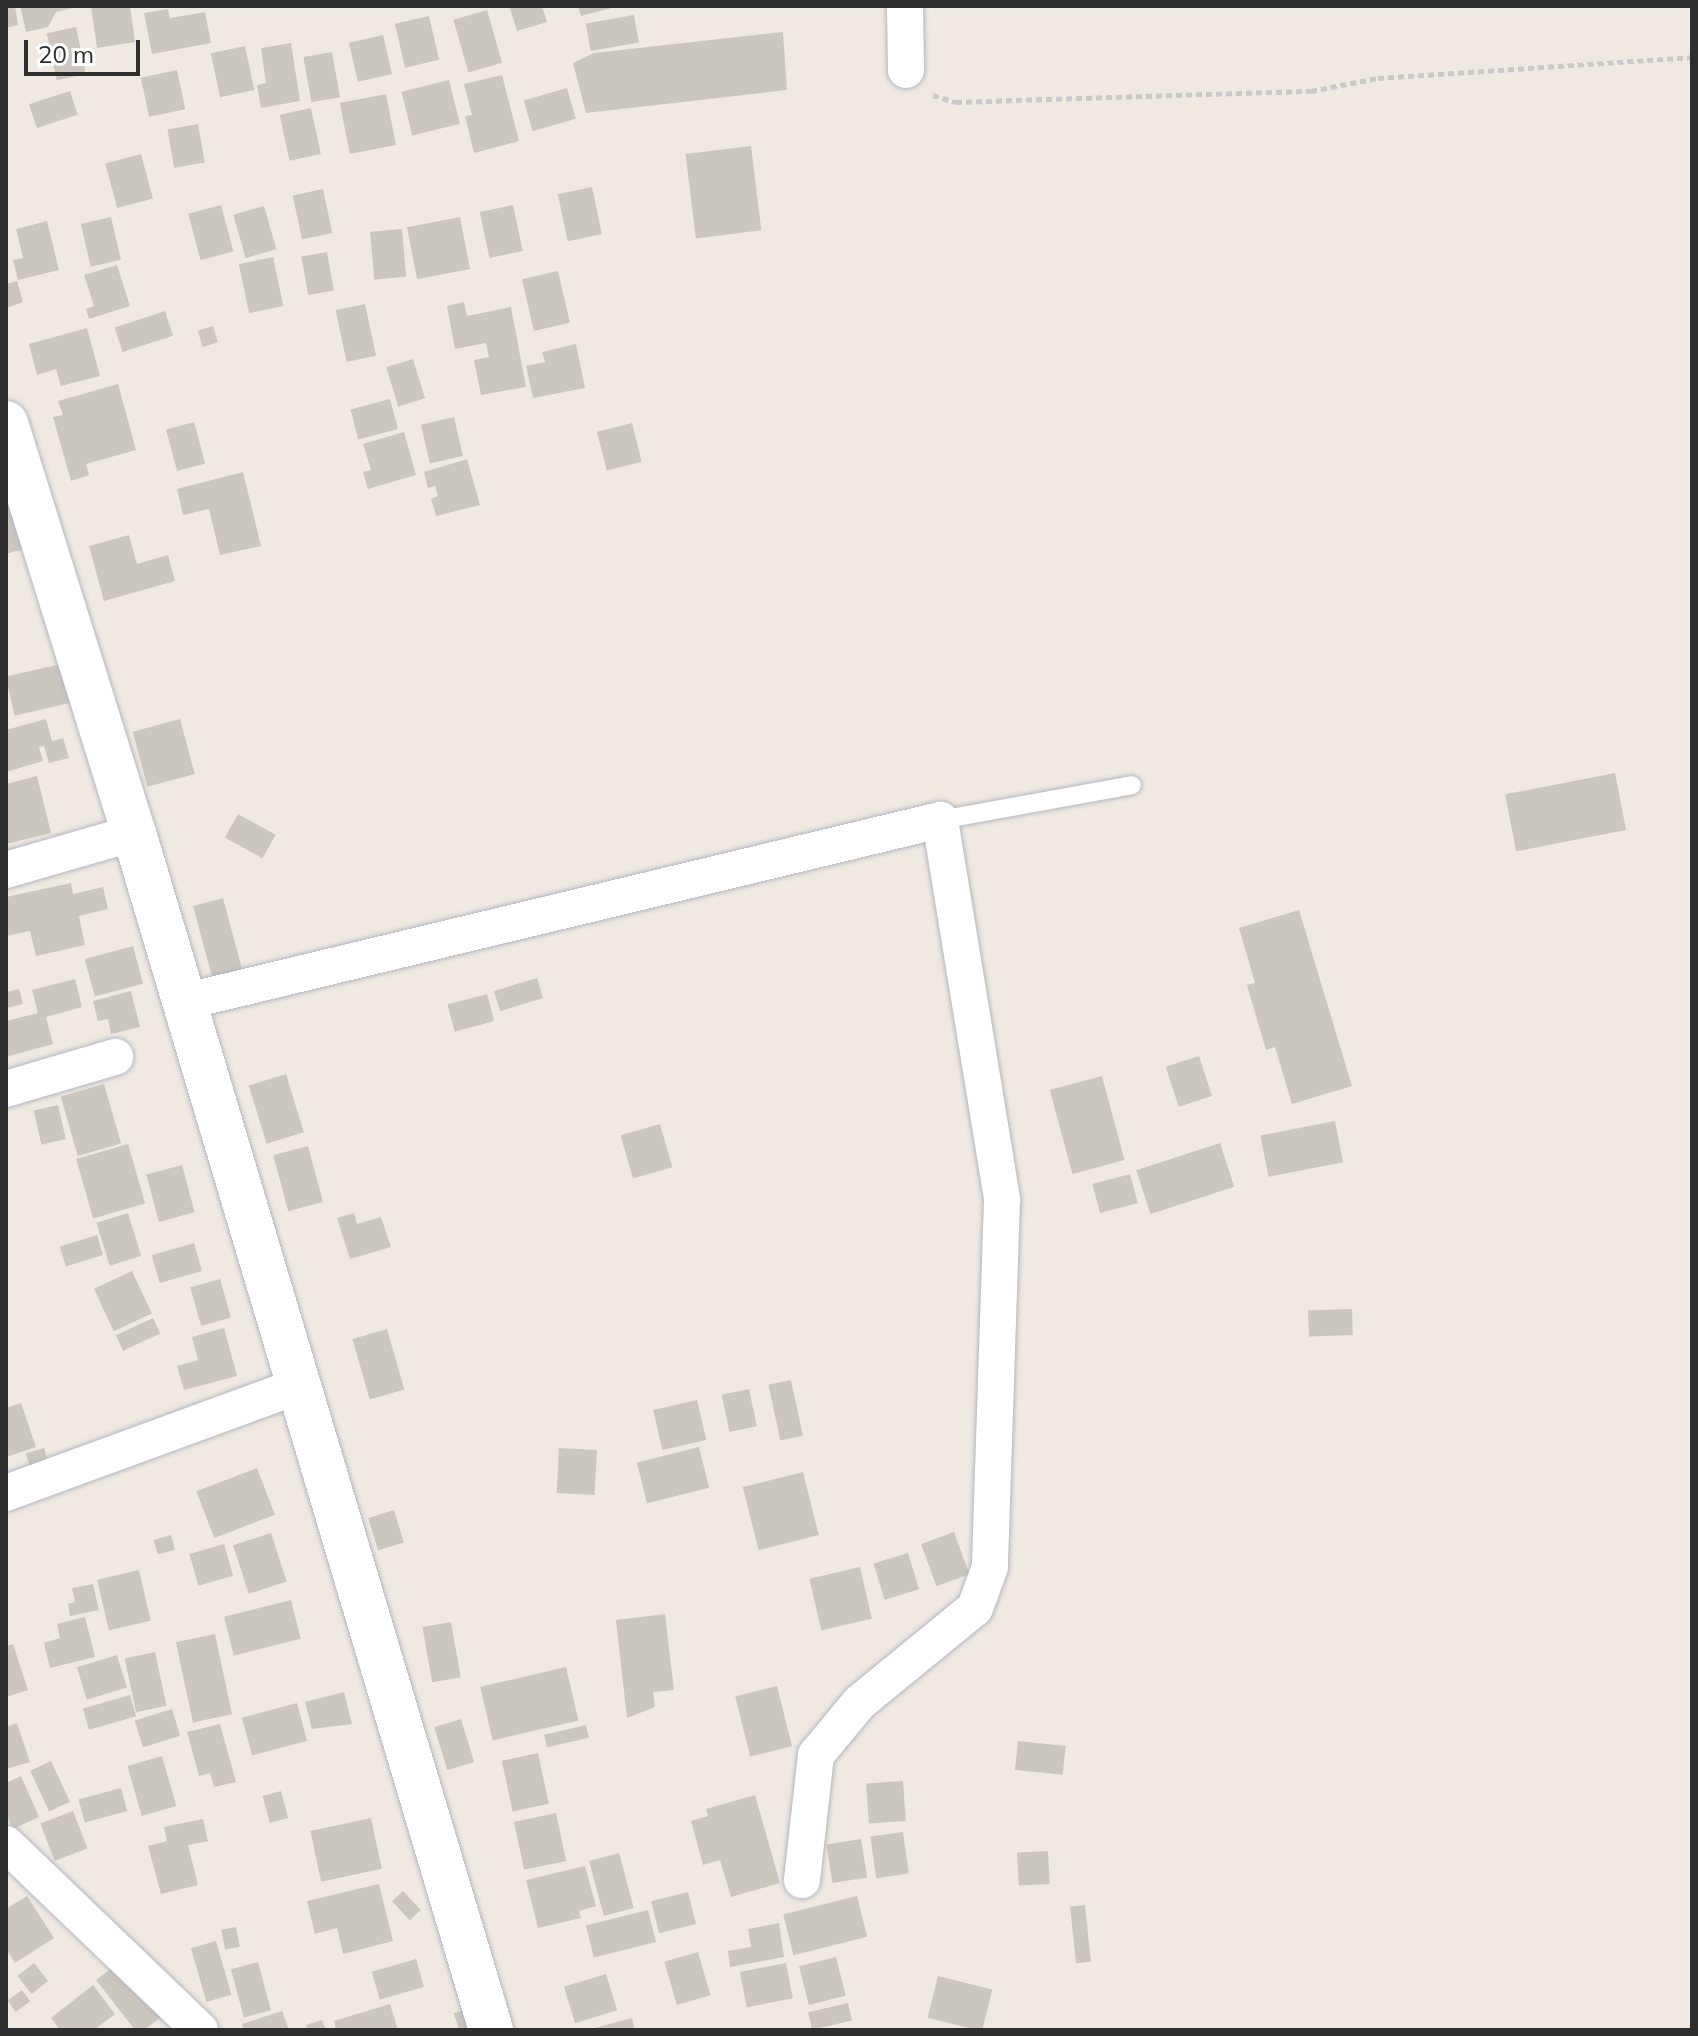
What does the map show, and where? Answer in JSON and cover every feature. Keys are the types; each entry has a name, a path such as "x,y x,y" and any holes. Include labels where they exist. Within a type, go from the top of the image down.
{"main road":[{"path":"6,423 134,833 295,1387 491,2030"}],"street":[{"path":"905,6 906,70"},
{"path":"183,1002 940,820 1002,1200 1000,1393 990,1567 975,1608 860,1702 816,1755 802,1880"},
{"path":"6,870 134,833"},
{"path":"6,1089 115,1057"},
{"path":"6,1493 295,1387"},
{"path":"6,1844 200,2030"}],"lane":[{"path":"940,820 1132,785"}],"path":[{"path":"906,70 923,92 956,102 1311,91 1378,78 1692,57"}],"building":[{"path":"6,6 15,6 18,25 6,28"},
{"path":"20,6 77,7 56,12 48,27 26,32"},
{"path":"91,6 130,6 135,42 97,48"},
{"path":"509,6 542,6 547,22 517,31"},
{"path":"578,6 615,6 615,7 581,16"},
{"path":"168,9 170,18 205,12 211,43 152,54 144,13"},
{"path":"487,10 502,63 469,73 453,20"},
{"path":"634,15 639,43 591,51 586,24"},
{"path":"429,16 439,60 405,68 395,24"},
{"path":"76,27 86,74 57,80 47,33"},
{"path":"783,32 787,90 586,113 573,63 594,53"},
{"path":"383,35 392,74 358,82 349,43"},
{"path":"291,43 300,101 261,108 257,85 266,83 261,48"},
{"path":"245,46 254,90 220,97 211,53"},
{"path":"332,52 340,97 311,102 303,57"},
{"path":"177,70 185,109 149,117 141,78"},
{"path":"502,75 519,141 474,153 465,116 472,115 464,84"},
{"path":"449,80 460,124 412,136 401,92"},
{"path":"567,88 576,119 533,131 524,100"},
{"path":"70,91 78,115 37,128 29,104"},
{"path":"386,94 396,145 350,154 340,103"},
{"path":"311,108 321,154 289,161 280,115"},
{"path":"198,124 205,162 174,168 167,129"},
{"path":"751,146 761,230 696,238 685,154"},
{"path":"141,154 153,198 117,208 105,164"},
{"path":"592,187 602,234 568,241 558,194"},
{"path":"323,189 332,233 302,239 293,195"},
{"path":"221,205 233,251 201,260 188,214"},
{"path":"513,205 523,251 490,258 480,212"},
{"path":"264,206 276,249 246,258 233,215"},
{"path":"111,217 121,260 91,267 81,224"},
{"path":"460,217 470,269 417,279 407,227"},
{"path":"47,221 59,270 18,280 13,260 23,258 16,229"},
{"path":"402,229 406,277 374,280 370,232"},
{"path":"327,252 334,290 308,295 301,257"},
{"path":"273,257 283,306 249,313 239,264"},
{"path":"117,265 130,306 89,319 86,309 94,306 84,275"},
{"path":"558,271 570,323 534,331 522,279"},
{"path":"17,281 23,302 6,308 6,284"},
{"path":"464,302 467,316 511,307 526,387 481,395 474,360 489,357 486,343 455,349 447,306"},
{"path":"365,304 376,356 347,362 336,310"},
{"path":"165,311 173,336 123,352 115,327"},
{"path":"213,326 218,342 203,347 198,331"},
{"path":"87,328 100,376 61,386 56,369 37,375 29,344"},
{"path":"576,344 585,388 533,398 526,366 545,362 542,352"},
{"path":"413,359 425,398 398,406 386,367"},
{"path":"118,384 136,450 86,464 89,475 71,481 53,417 63,415 58,401"},
{"path":"390,399 398,429 358,440 350,410"},
{"path":"454,417 463,456 430,464 421,425"},
{"path":"194,422 205,464 177,471 166,430"},
{"path":"632,423 642,462 607,471 597,432"},
{"path":"404,432 416,475 368,489 363,472 371,470 363,444"},
{"path":"467,459 480,505 436,516 431,499 438,496 435,486 428,488 424,472"},
{"path":"243,472 261,546 220,555 209,509 183,515 177,489"},
{"path":"6,487 34,546 6,554"},
{"path":"129,535 137,564 168,555 175,581 104,601 89,546"},
{"path":"65,663 74,702 15,716 6,677"},
{"path":"46,719 52,741 63,738 69,758 49,763 44,746 39,747 43,761 6,772 6,730"},
{"path":"180,719 195,774 147,787 133,732"},
{"path":"1615,773 1626,830 1516,851 1505,794"},
{"path":"37,776 51,833 6,844 6,784"},
{"path":"238,814 276,835 263,858 225,838"},
{"path":"71,883 73,894 103,887 108,909 79,916 85,945 36,956 30,931 6,936 6,897"},
{"path":"223,898 243,974 214,982 193,906"},
{"path":"1299,910 1352,1086 1292,1104 1275,1047 1266,1050 1247,985 1255,983 1239,928"},
{"path":"133,946 143,984 95,997 85,959"},
{"path":"537,978 543,998 500,1011 494,991"},
{"path":"75,979 82,1007 46,1017 53,1044 6,1057 6,1021 38,1013 32,990"},
{"path":"19,989 23,1004 6,1008 6,992"},
{"path":"131,991 140,1027 111,1034 108,1019 98,1021 93,1001"},
{"path":"487,994 494,1021 455,1032 447,1005"},
{"path":"1199,1056 1212,1096 1179,1107 1166,1067"},
{"path":"286,1074 304,1132 267,1144 249,1085"},
{"path":"1102,1076 1125,1160 1072,1174 1050,1090"},
{"path":"104,1084 121,1144 78,1156 61,1096"},
{"path":"58,1105 66,1139 42,1145 34,1111"},
{"path":"1335,1121 1343,1162 1268,1177 1260,1136"},
{"path":"660,1124 672,1167 633,1179 621,1135"},
{"path":"1220,1143 1234,1187 1151,1214 1136,1170"},
{"path":"128,1144 145,1204 93,1218 76,1159"},
{"path":"308,1146 323,1202 288,1211 273,1155"},
{"path":"182,1165 195,1212 159,1222 146,1175"},
{"path":"1130,1174 1138,1203 1100,1213 1092,1184"},
{"path":"128,1213 141,1256 110,1266 96,1223"},
{"path":"354,1213 357,1224 381,1217 391,1247 350,1259 337,1218"},
{"path":"97,1235 103,1255 66,1266 60,1246"},
{"path":"194,1243 202,1271 160,1283 152,1255"},
{"path":"132,1271 152,1314 114,1331 94,1289"},
{"path":"220,1279 231,1317 201,1326 190,1288"},
{"path":"1352,1309 1353,1335 1309,1337 1308,1311"},
{"path":"153,1318 160,1333 123,1351 116,1335"},
{"path":"224,1328 237,1376 184,1390 177,1366 198,1360 192,1337"},
{"path":"387,1329 404,1390 370,1399 352,1339"},
{"path":"791,1380 803,1436 780,1441 769,1385"},
{"path":"749,1389 757,1426 730,1432 722,1395"},
{"path":"697,1400 706,1440 662,1450 653,1410"},
{"path":"21,1403 36,1447 6,1457 6,1408"},
{"path":"699,1447 709,1488 647,1503 637,1462"},
{"path":"44,1448 48,1461 30,1467 26,1454"},
{"path":"559,1448 597,1450 595,1495 557,1493"},
{"path":"257,1468 275,1515 214,1538 196,1491"},
{"path":"803,1472 819,1535 759,1550 743,1487"},
{"path":"394,1510 404,1543 378,1550 368,1518"},
{"path":"954,1532 969,1574 937,1586 921,1544"},
{"path":"271,1533 287,1582 249,1594 233,1545"},
{"path":"171,1535 175,1549 158,1554 154,1540"},
{"path":"224,1544 233,1576 198,1586 189,1554"},
{"path":"908,1553 919,1589 885,1600 874,1564"},
{"path":"860,1567 872,1619 821,1630 809,1579"},
{"path":"139,1570 151,1621 109,1630 97,1580"},
{"path":"93,1584 99,1610 70,1616 68,1604 75,1602 72,1588"},
{"path":"291,1600 301,1639 234,1656 224,1617"},
{"path":"665,1614 674,1690 653,1692 655,1707 627,1718 616,1620"},
{"path":"85,1617 95,1657 50,1668 44,1643 60,1638 57,1624"},
{"path":"451,1622 461,1677 432,1682 422,1627"},
{"path":"215,1634 232,1714 193,1723 176,1642"},
{"path":"13,1644 28,1690 6,1697 6,1646"},
{"path":"155,1652 166,1706 136,1712 125,1658"},
{"path":"117,1655 127,1688 87,1700 77,1667"},
{"path":"566,1667 578,1721 493,1740 480,1687"},
{"path":"777,1686 792,1746 750,1757 735,1696"},
{"path":"344,1692 352,1724 312,1729 305,1702"},
{"path":"130,1695 136,1716 89,1730 83,1709"},
{"path":"297,1703 307,1741 252,1755 242,1718"},
{"path":"172,1709 180,1736 143,1747 135,1720"},
{"path":"461,1719 474,1762 447,1770 434,1727"},
{"path":"17,1723 30,1762 6,1769 6,1727"},
{"path":"220,1724 236,1782 214,1787 210,1773 199,1776 187,1732"},
{"path":"586,1725 589,1738 547,1747 544,1735"},
{"path":"1018,1741 1066,1746 1063,1775 1015,1770"},
{"path":"538,1753 549,1804 513,1812 502,1761"},
{"path":"162,1756 176,1806 142,1816 127,1766"},
{"path":"51,1761 70,1802 49,1812 30,1771"},
{"path":"21,1776 39,1817 13,1829 6,1814 6,1783"},
{"path":"903,1781 906,1821 869,1823 866,1784"},
{"path":"121,1788 127,1811 85,1823 78,1799"},
{"path":"281,1791 288,1818 270,1823 263,1796"},
{"path":"755,1795 780,1883 731,1897 720,1860 703,1865 691,1821 708,1816 706,1809"},
{"path":"73,1811 87,1848 55,1861 40,1824"},
{"path":"556,1813 566,1861 524,1870 514,1822"},
{"path":"371,1818 382,1869 321,1882 310,1831"},
{"path":"203,1819 208,1841 188,1845 198,1885 161,1894 148,1846 167,1841 164,1827"},
{"path":"903,1832 909,1874 876,1878 870,1837"},
{"path":"861,1839 867,1878 833,1883 826,1844"},
{"path":"1048,1851 1050,1884 1019,1886 1017,1853"},
{"path":"619,1853 634,1908 604,1916 589,1861"},
{"path":"585,1866 596,1906 579,1911 581,1918 538,1928 526,1880"},
{"path":"379,1884 393,1941 343,1954 337,1928 315,1934 307,1901"},
{"path":"403,1891 421,1910 410,1920 392,1901"},
{"path":"688,1892 696,1924 659,1933 651,1901"},
{"path":"27,1896 54,1938 15,1963 6,1949 6,1909"},
{"path":"857,1896 867,1937 793,1955 783,1914"},
{"path":"1085,1905 1091,1962 1076,1963 1070,1907"},
{"path":"648,1910 656,1942 594,1958 586,1925"},
{"path":"779,1923 784,1957 730,1967 728,1951 751,1947 748,1929"},
{"path":"236,1927 240,1947 225,1949 221,1930"},
{"path":"216,1941 231,1995 206,2002 191,1948"},
{"path":"698,1952 710,1995 677,2005 664,1962"},
{"path":"836,1957 846,1996 809,2005 799,1966"},
{"path":"416,1959 424,1987 380,2000 372,1972"},
{"path":"122,1960 164,2015 144,2030 135,2030 96,1980"},
{"path":"258,1962 271,2010 244,2018 231,1969"},
{"path":"34,1963 48,1981 32,1994 17,1976"},
{"path":"786,1963 793,1998 747,2007 740,1972"},
{"path":"606,1974 617,2010 575,2023 564,1987"},
{"path":"938,1976 992,1990 982,2030 928,2018"},
{"path":"93,1985 115,2014 94,2030 60,2030 51,2018"},
{"path":"22,1990 30,2001 16,2012 7,2001"},
{"path":"848,2003 852,2021 812,2030 808,2012"},
{"path":"390,2004 398,2030 336,2030 334,2021"},
{"path":"466,2009 472,2026 459,2030 454,2013"},
{"path":"282,2011 289,2030 244,2030 242,2024"},
{"path":"632,2018 635,2030 591,2030 591,2029"},
{"path":"322,2020 326,2030 307,2030 306,2025"}]}
